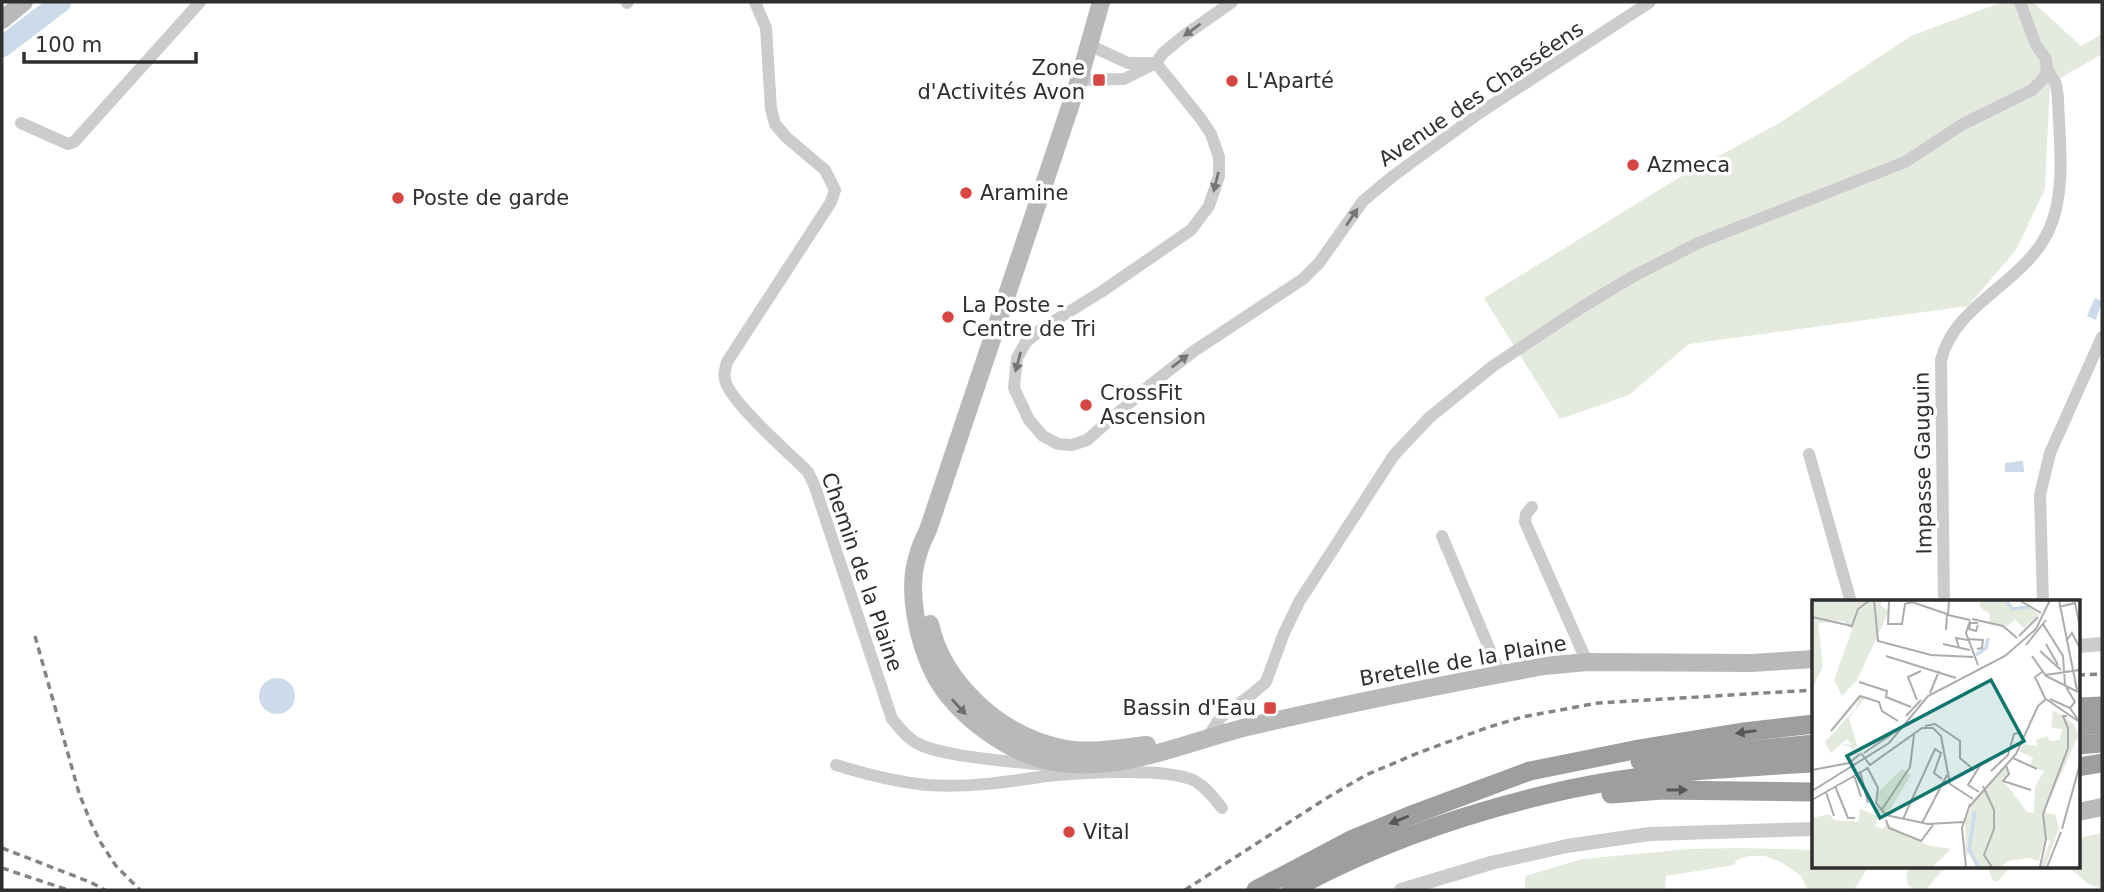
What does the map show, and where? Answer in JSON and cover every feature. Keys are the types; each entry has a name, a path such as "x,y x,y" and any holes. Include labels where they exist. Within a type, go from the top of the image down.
{"highway":[{"path":"2080,707 2102,706"},
{"path":"1256,890 1353,839 1530,771 1634,750 1812,724"},
{"path":"2080,726 2102,724"},
{"path":"2080,745 2102,743"},
{"path":"1463,796 1609,764 1812,744"},
{"path":"1291,890 1323,873 1433,827 1546,794 1705,770 1812,763"},
{"path":"2080,767 2102,763"},
{"path":"1485,811 1609,794 1662,790 1812,792"}],"main road":[{"path":"2,20 24,2"},
{"name":"Bretelle de la Plaine","path":"1101,2 1079,80 917,556 914,606 925,651 940,684 977,725 1005,743 1048,762 1084,765 1120,761 1278,720 1544,666 1587,662 1751,663 1812,659"},
{"path":"2080,812 2102,807"}],"street":[{"path":"21,123 68,144 74,142 200,2"},
{"name":"Chemin de la Plaine","path":"755,2 766,28 771,110 775,124 786,137 825,170 835,190 831,202 727,362 725,382 735,399 808,472 892,719 902,731 916,743 939,751 1048,762"},
{"path":"1079,80 1124,79 1156,63 1163,53 1232,2"},
{"name":"Avenue des Chasséens","path":"1156,63 1211,134 1219,157 1219,176 1209,206 1191,230 1026,342 1017,358 1014,388 1029,420 1043,436 1058,444 1072,445 1087,440 1194,351 1303,279 1319,264 1363,201 1393,176 1481,111 1650,2"},
{"name":"Impasse Gauguin","path":"1944,600 1941,360 1944,346 1959,323 2031,259 2049,228 2058,200 2056,84 2046,59 2033,38 2020,2"},
{"path":"1089,45 1128,62 1156,63"},
{"path":"1208,737 1220,718 1266,682 1283,632 1299,601 1394,455 1453,396 1522,346 1632,277 1698,243 1905,162 1963,124 2032,90 2044,78 2048,69"},
{"path":"2043,600 2040,495 2050,453 2102,337"},
{"path":"1809,454 1851,600"},
{"path":"1532,507 1526,514 1525,522 1587,662"},
{"path":"1442,536 1500,674"},
{"path":"2080,646 2102,645"},
{"path":"836,765 927,785 986,784 1048,762 1181,776 1206,789 1222,808"},
{"path":"1401,890 1491,863 1567,846 1649,834 1812,829"},
{"path":"1422,890 1451,876"}],"shaded area":[{"path":"2002,2 2033,2 2081,46 2102,34 2102,54 2050,84 2045,189 2016,250 1968,306 1689,344 1629,395 1560,419 1484,298 1675,180 1781,122 1911,36"},
{"path":"2102,833 2102,889 2088,884 2070,868 2080,868 2080,838"},
{"path":"1690,849 1812,850 1812,868 1868,868 1854,890 1808,890 1800,875 1781,862 1765,856 1748,856 1737,860 1734,865 1666,876 1665,890 1523,890 1525,876 1582,859"},
{"path":"1909,868 1950,868 1941,872 1926,889 1918,890 1908,885 1906,874"},
{"path":"1988,868 2009,868 1998,881 1993,881"}],"water":[{"path":"2095,298 2102,301 2096,320 2087,316"},
{"path":"2023,461 2024,472 2005,472 2005,463"},
{"path":"277,678 290,683 295,696 290,709 277,714 264,709 259,696 264,683"}],"waterway":[{"path":"2,47 61,2"}],"railway":[{"path":"35,636 79,793 91,823 116,866 140,890"},
{"path":"2080,675 2102,674"},
{"path":"1185,890 1366,775 1486,728 1522,717 1598,703 1812,690"},
{"path":"2,848 105,890"},
{"path":"2,868 68,890"}],"place":[{"name":"Zone d'Activités Avon","path":"1099,80"},
{"name":"L'Aparté","path":"1232,81"},
{"name":"Azmeca","path":"1633,165"},
{"name":"Aramine","path":"966,193"},
{"name":"Poste de garde","path":"398,198"},
{"name":"La Poste - Centre de Tri","path":"948,317"},
{"name":"CrossFit Ascension","path":"1086,405"},
{"name":"Bassin d'Eau","path":"1270,708"},
{"name":"Vital","path":"1069,832"}]}
